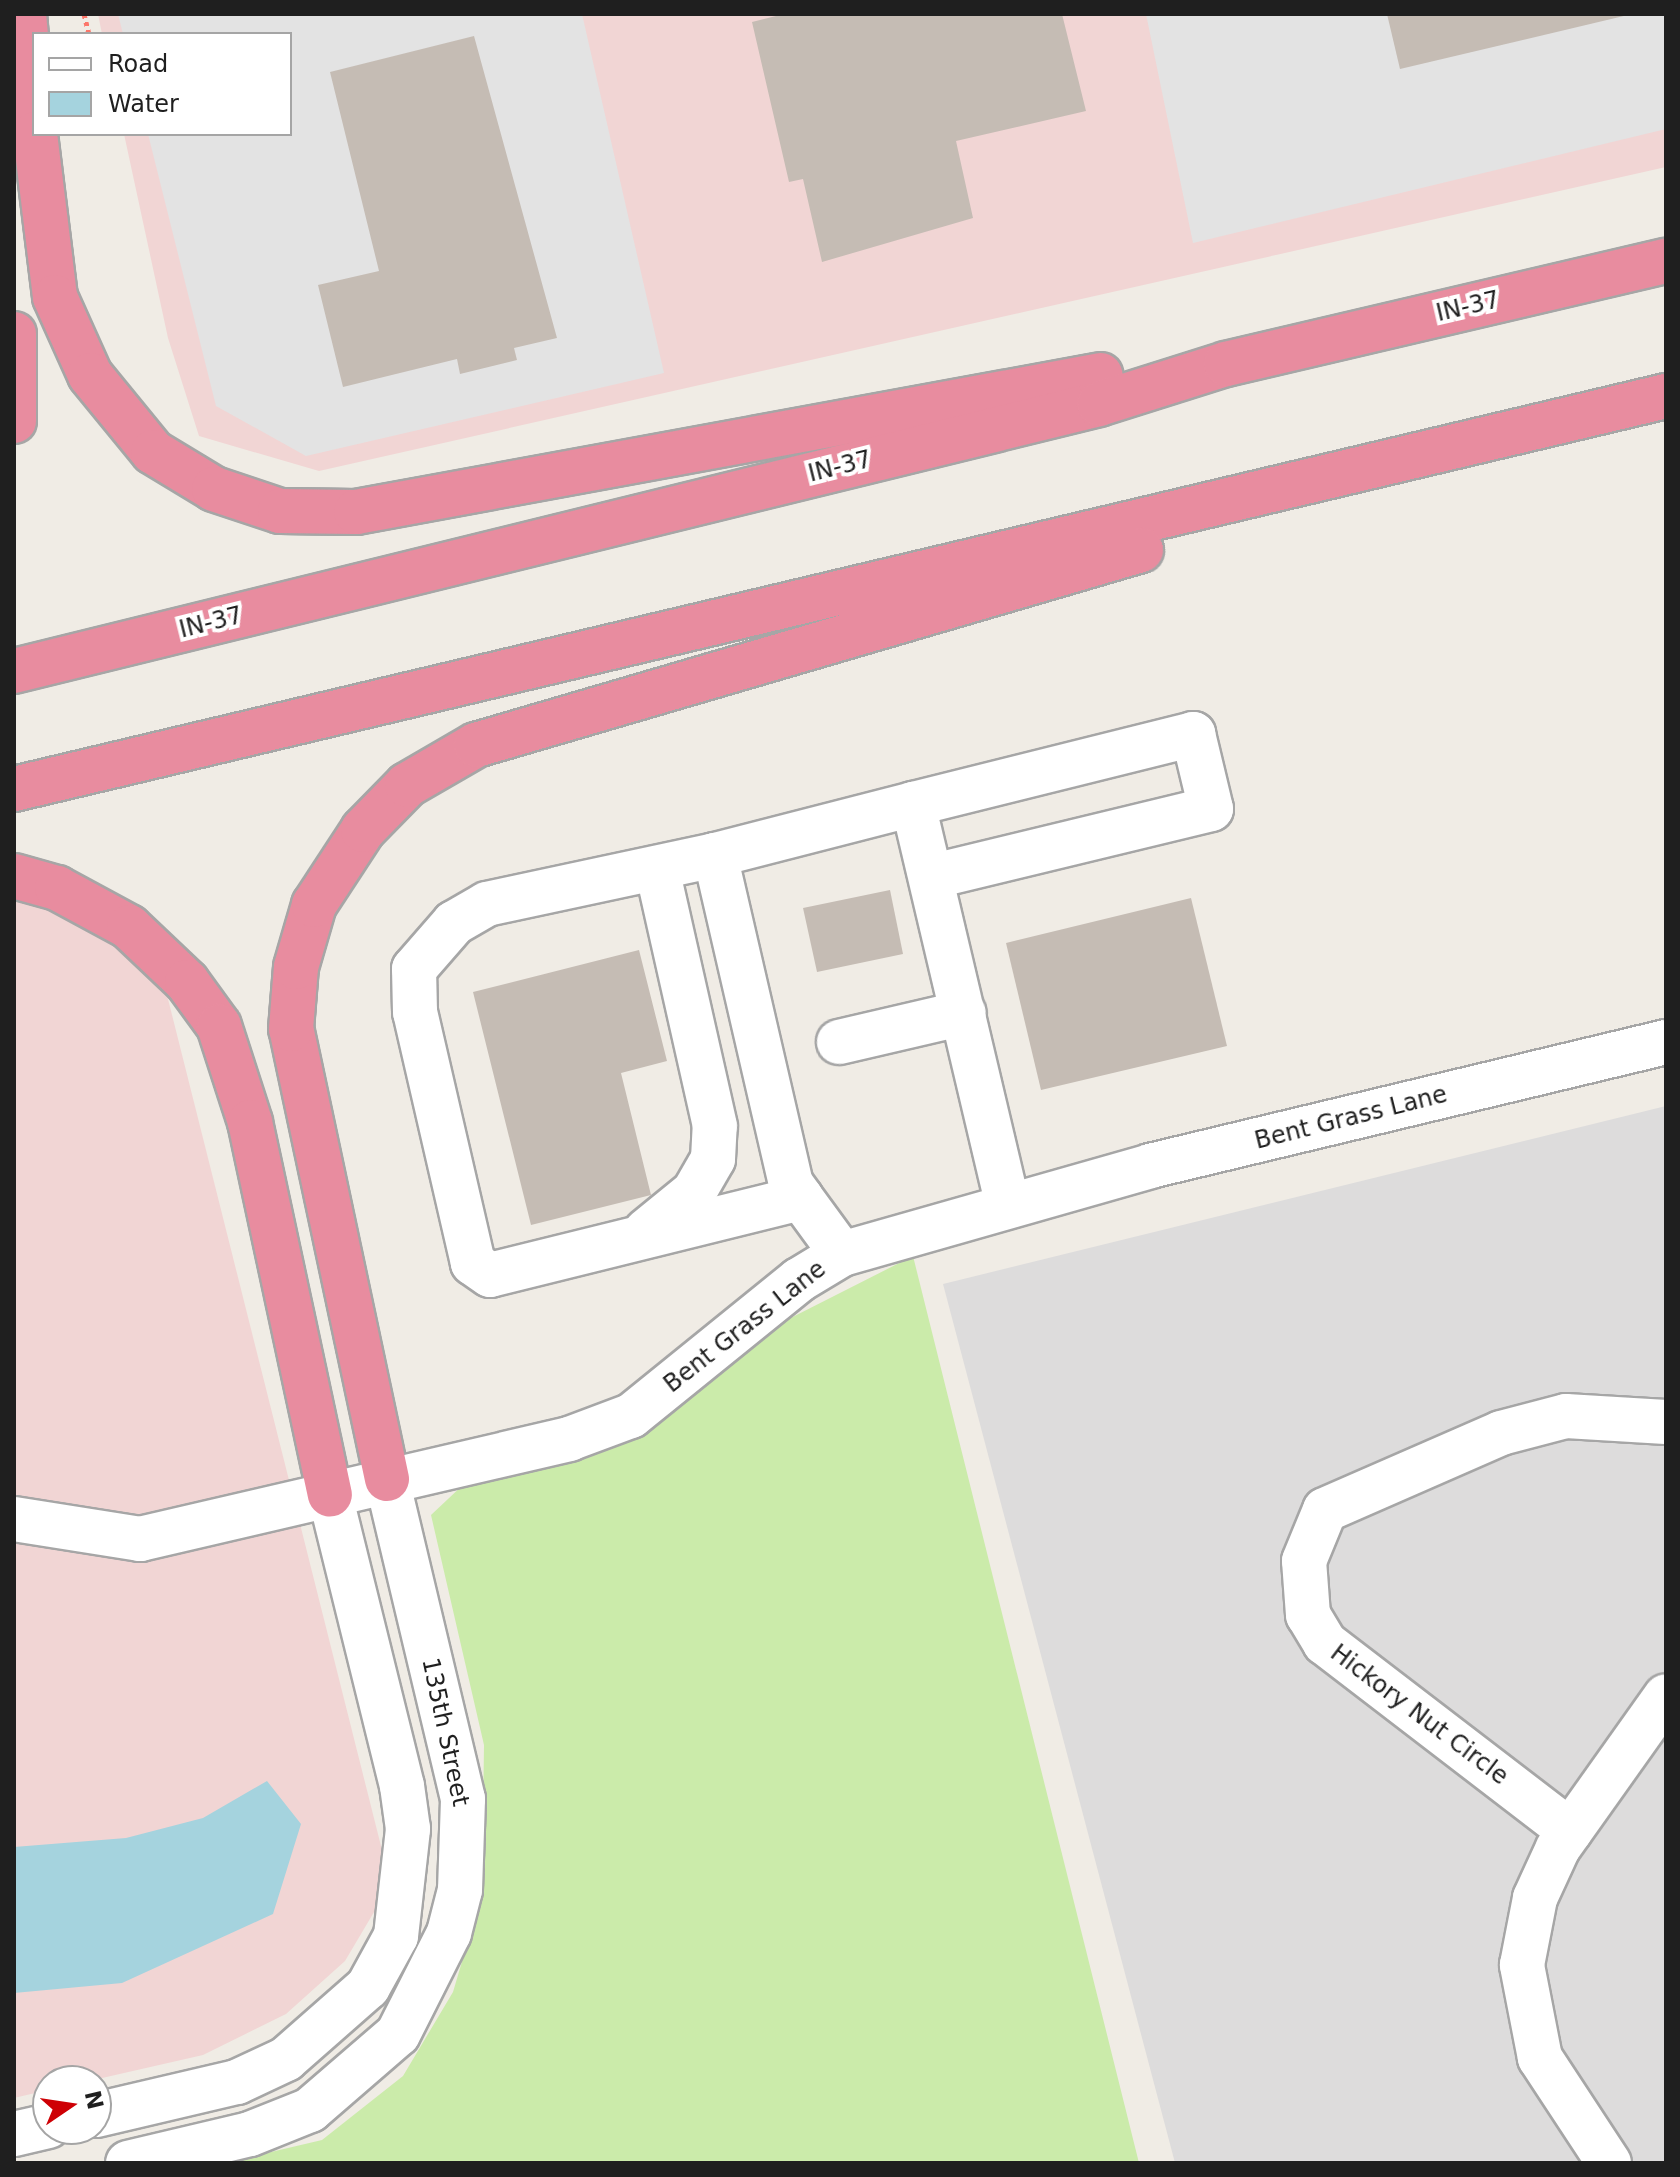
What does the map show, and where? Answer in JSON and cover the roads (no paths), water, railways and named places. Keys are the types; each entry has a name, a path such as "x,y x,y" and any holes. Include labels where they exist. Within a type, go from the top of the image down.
{"highway":[{"path":"24,14 32,103"},
{"path":"35,136 55,297 90,375 128,427 164,460 214,489 280,511 356,512 1112,373 1226,364"},
{"name":"IN-37","path":"14,671 1099,404 1226,364 1666,261"},
{"path":"14,334 14,421"},
{"path":"14,789 1298,487 1666,396"},
{"path":"387,1479 291,1029 296,967 314,905 384,805 476,745 1145,549 1298,487"},
{"path":"14,876 57,888 129,927 187,982 219,1026 250,1122 330,1495"}],"street":[{"path":"801,1198 490,1275 473,1263 415,1012 414,969 454,923 487,904 715,855 1193,734 1211,809 933,876"},
{"path":"913,804 933,876 1008,1206"},
{"path":"715,855 791,1184 842,1254"},
{"path":"634,1240 694,1192 713,1159 715,1126 657,868"},
{"path":"839,1042 964,1013"},
{"name":"Bent Grass Lane","path":"14,1519 140,1539 613,1425 842,1254 1008,1206 1666,1042"},
{"name":"Hickory Nut Circle","path":"1570,1831 1325,1643 1308,1615 1304,1561 1325,1510 1501,1433 1566,1416 1666,1422"},
{"name":"135th Street","path":"126,2163 250,2134 310,2110 398,2034 429,1983 460,1890 463,1799 387,1479"},
{"path":"112,2111 237,2082 286,2059 368,1987 396,1936 408,1829 330,1495"},
{"path":"1609,2163 1540,2058 1526,2011 1522,1965 1535,1898 1570,1831 1666,1696"},
{"path":"112,2133 126,2163"}],"water":[{"path":"267,1781 301,1824 273,1914 122,1983 14,1993 14,1847 126,1838 203,1818"}]}
